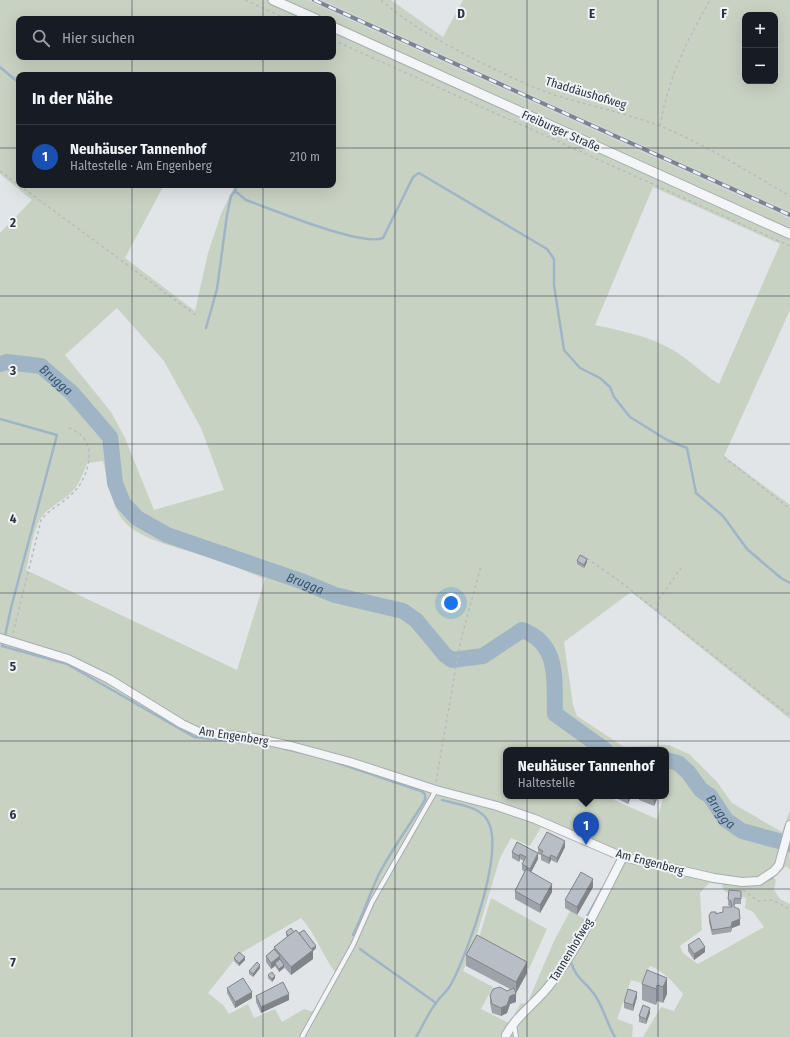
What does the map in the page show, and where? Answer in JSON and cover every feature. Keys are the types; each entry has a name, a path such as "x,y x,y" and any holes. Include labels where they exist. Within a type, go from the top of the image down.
{"street":[{"path":"274,0 309,16"},
{"name":"Freiburger Straße","path":"336,28 790,234"},
{"name":"Am Engenberg","path":"0,638 68,659 109,679 182,724 199,732 254,738 291,746 350,762 436,790 496,806 535,819 623,857 742,882 759,881 774,872 779,865 790,825"},
{"name":"Tannenhofweg","path":"506,1034 514,1021 539,999 553,982 580,938 623,857"}],"lane":[{"path":"302,1037 353,945 372,902 436,790"},
{"path":"514,1021 516,1037"}],"path":[{"path":"245,0 280,16"},
{"name":"Thaddäushofweg","path":"381,0 401,17 425,33 509,76 563,98 614,111 660,126 701,146 790,196"},
{"path":"660,126 665,97 674,70 710,0"},
{"path":"336,41 790,246"},
{"path":"0,172 16,184"},
{"path":"22,188 198,317"},
{"path":"11,641 41,520 46,513 75,491 82,480 89,463 89,453 85,439 68,427"},
{"path":"724,458 790,509"},
{"path":"582,555 618,580 790,716"},
{"path":"436,790 460,643 481,566"},
{"path":"657,611 659,599 681,568"},
{"path":"742,882 744,891 758,901 772,900 790,908"}],"shaded area":[{"path":"306,0 322,0 666,155 790,212 790,219"}],"green space":[{"path":"0,0 306,0 790,219 790,310 724,456 790,505 790,719 631,592 564,642 573,705 577,716 624,747 669,745 689,754 717,782 732,803 782,832 790,810 790,835 782,833 778,850 782,851 790,837 790,869 786,866 774,878 776,880 774,890 780,899 790,904 790,1037 643,1037 661,1007 674,1011 683,994 664,974 650,966 642,983 631,980 617,1019 633,1025 632,1037 0,1037 0,233 32,200 17,188 162,188 125,258 195,311 208,253 221,214 234,188 336,188 336,72 16,72 16,187 0,174","holes":["653,187 780,244 719,384 682,356 662,344 640,336 595,325","117,308 164,361 201,428 224,490 154,510 125,438 111,412 65,355","103,461 115,506 118,513 129,527 151,539 218,560 265,579 237,670 26,570 33,538 40,519 54,505 74,490 87,463","541,827 617,857 617,859 585,919 570,911 554,941 527,1004 521,1003 509,1023 481,1009 493,987 463,971 474,944 500,858 511,838 530,846","709,883 722,884 723,890 728,893 746,898 745,908 753,912 764,927 698,964 683,953 680,946 702,930 700,893","301,918 311,931 335,972 314,1012 304,1009 282,1022 275,1009 254,1018 248,1004 229,1014 223,1005 208,993 239,954"]},
{"path":"322,0 391,0 443,37 463,0 790,0 790,212"},
{"path":"491,898 547,929 529,969 477,944"}],"building":[{"path":"580,555 587,559 584,565 577,561"},
{"path":"547,832 565,841 557,858 551,855 549,858 541,854 543,851 538,848"},
{"path":"517,842 538,853 530,869 522,864 526,857 520,854 519,856 512,852"},
{"path":"526,869 552,884 540,905 515,891"},
{"path":"581,872 593,879 577,907 565,900"},
{"path":"729,890 741,891 741,899 735,898 734,900 734,907 739,909 740,919 732,922 731,927 712,930 709,916 711,912 716,912 716,914 723,912 723,907 732,907 731,901 728,899"},
{"path":"291,928 294,932 288,936 286,932"},
{"path":"296,930 313,950 291,967 274,947"},
{"path":"304,930 316,946 311,949 299,933"},
{"path":"477,935 527,962 516,982 466,955"},
{"path":"699,938 705,947 694,954 688,945"},
{"path":"274,949 280,956 271,963 266,956"},
{"path":"239,952 245,957 239,963 234,958"},
{"path":"280,959 284,965 279,969 275,963"},
{"path":"257,962 260,965 253,974 249,971"},
{"path":"647,970 667,978 663,987 657,985 656,989 642,984"},
{"path":"272,972 275,976 272,979 268,975"},
{"path":"243,978 252,992 235,1002 227,988"},
{"path":"283,982 289,994 261,1007 256,996"},
{"path":"500,987 507,991 514,988 516,994 510,996 507,1005 501,1008 492,1004 490,995 493,989"},
{"path":"628,989 637,992 633,1005 624,1002"},
{"path":"643,1005 650,1008 646,1019 639,1016"}],"waterway":[{"path":"0,67 16,80"},
{"path":"236,188 235,191 246,200 316,226 356,237 372,239 383,238 413,177 419,173 547,249 554,259 554,285 564,350 580,368 600,378 610,387 614,397 630,417 667,440 687,448 696,493 723,516 747,549 781,578 790,583"},
{"path":"206,328 217,289 231,196 235,191"},
{"name":"Brugga","path":"0,364 7,362 41,366 72,393 110,437 115,483 123,503 137,518 167,535 301,581 335,595 403,611 416,620 445,655 452,660 483,656 522,630 534,636 543,644 549,654 552,664 555,688 555,714 601,747"},
{"path":"0,419 57,435 11,608 5,636"},
{"path":"4,641 2,646 67,664 194,737 276,746"},
{"path":"285,749 303,753"},
{"name":"Brugga","path":"669,761 678,763 688,772 701,790 710,796 726,820 742,831 790,844"},
{"path":"335,762 421,791 425,794 425,800 378,876 353,935"},
{"path":"416,1037 433,1007 450,986 457,972 474,928 482,902 492,852 491,832 486,818 472,808 442,800"},
{"path":"765,881 772,878"},
{"path":"572,944 602,889"},
{"path":"360,949 436,1003"},
{"path":"571,962 576,973 593,992 599,1002 615,1037"}],"railway":[{"path":"314,0 790,215"}],"place":[{"name":"Neuhäuser Tannenhof","path":"586,845"}]}
